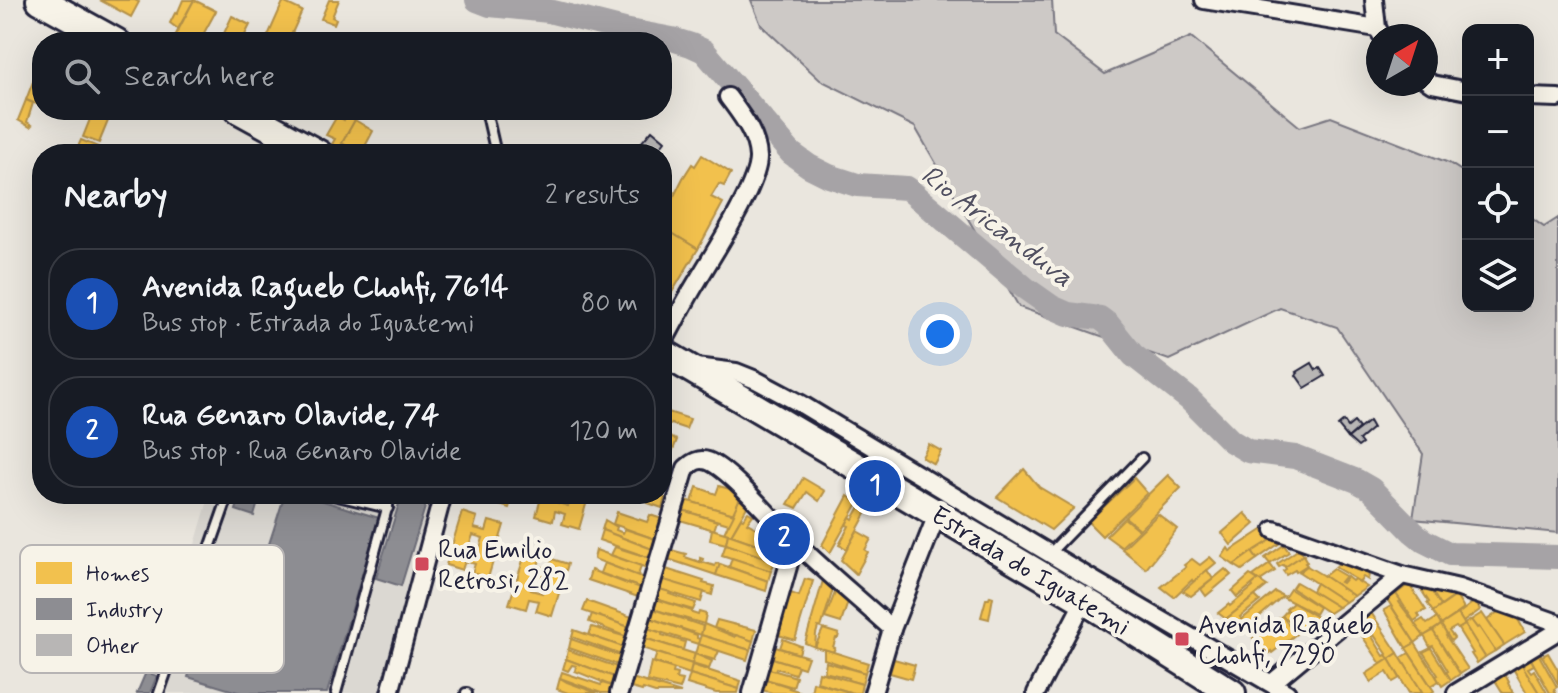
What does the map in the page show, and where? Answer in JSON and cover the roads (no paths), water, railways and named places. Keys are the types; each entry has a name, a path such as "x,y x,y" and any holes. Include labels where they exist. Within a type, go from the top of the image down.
{"main road":[{"path":"40,0 98,32"},
{"path":"257,120 301,144"},
{"name":"Estrada do Iguatemi","path":"672,358 872,474 942,503 1090,590 1232,693"}],"street":[{"path":"1204,0 1256,5 1366,29"},
{"path":"1374,0 1378,24"},
{"path":"1438,85 1462,90"},
{"path":"672,327 738,211 758,166 754,137 728,97"},
{"path":"1534,97 1558,98"},
{"path":"619,693 686,468 698,459 716,465 733,479 795,542 892,629"},
{"path":"873,693 892,629 942,503 1050,553 1090,590 1287,693"},
{"path":"390,693 440,504"},
{"path":"1274,530 1402,575 1459,588 1558,623"},
{"path":"752,693 795,542"},
{"path":"1272,683 1402,575"},
{"path":"1036,693 1090,590"},
{"path":"1456,693 1558,631"}],"lane":[{"path":"488,120 494,144"},
{"path":"1050,553 1142,458"},
{"path":"211,545 225,504"},
{"path":"371,504 388,508"},
{"path":"336,693 389,504"},
{"path":"159,693 166,673"}],"waterway":[{"name":"Rio Aricanduva","path":"477,0 490,5 549,11 635,32"},
{"name":"Rio Aricanduva","path":"672,39 704,51 791,153 809,166 857,185 907,188 1025,288 1052,307 1068,314 1100,318 1108,324 1133,355 1189,399 1231,441 1248,451 1295,457 1357,481 1371,489 1424,541 1450,554 1558,557"}],"place":[{"name":"Avenida Ragueb Chohfi, 7614","path":"875,486"},
{"name":"Rua Genaro Olavide, 74","path":"784,539"},
{"name":"Rua Emilio Retrosi, 282","path":"422,564"},
{"name":"Avenida Ragueb Chohfi, 7290","path":"1182,639"}]}
